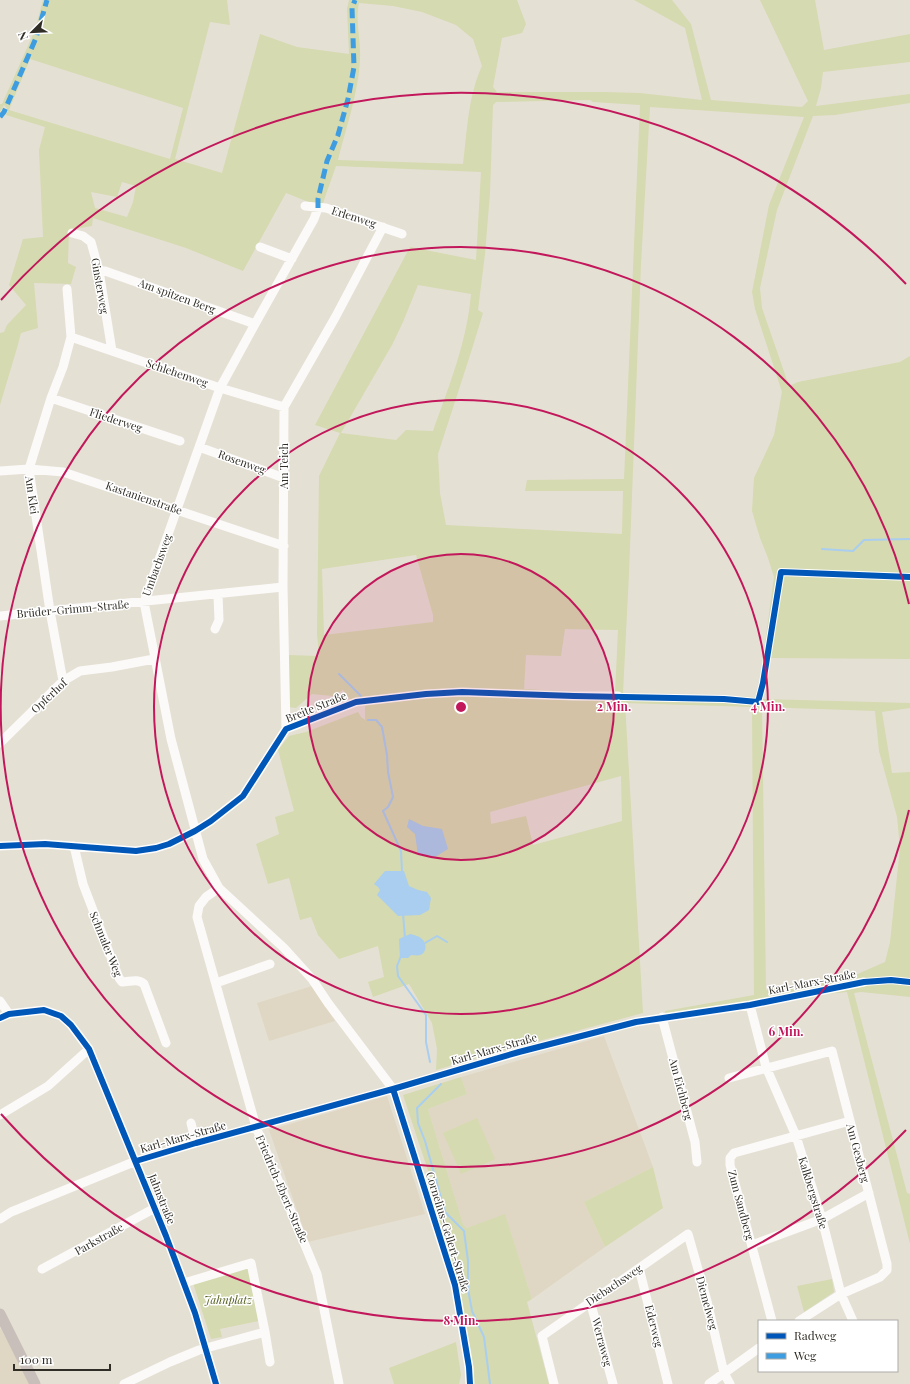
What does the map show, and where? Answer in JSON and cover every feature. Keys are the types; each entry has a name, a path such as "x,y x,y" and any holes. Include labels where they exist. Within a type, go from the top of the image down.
{"main road":[{"path":"2,1322 35,1384"}],"street":[{"name":"Erlenweg","path":"305,206 326,208 402,234"},
{"name":"Umbachsweg","path":"219,888 203,858 195,831 154,659 144,602 178,510 220,388 314,219 318,208"},
{"name":"Am Teich","path":"286,729 283,588 284,407 336,316 383,227"},
{"name":"Ginsterweg","path":"72,233 83,236 91,242 99,271 112,351"},
{"path":"260,248 292,259"},
{"name":"Am spitzen Berg","path":"99,271 105,271 255,324"},
{"name":"Am Klei","path":"63,681 50,611 29,470 71,338 67,289"},
{"name":"Schlehenweg","path":"71,338 220,388 284,407"},
{"name":"Fliederweg","path":"51,398 180,441"},
{"name":"Rosenweg","path":"199,447 284,478"},
{"name":"Kastanienstraße","path":"0,471 29,470 63,472 284,546"},
{"name":"Brüder-Grimm-Straße","path":"0,616 283,588"},
{"path":"215,629 219,620 218,595"},
{"name":"Opferhof","path":"0,743 63,681 80,671 154,659"},
{"name":"Breite Straße","path":"0,846 45,844 136,851 156,848 195,831 211,821 243,796 286,729 356,702 426,694 462,692 618,696"},
{"name":"Schmaler Weg","path":"74,846 82,884 119,978 122,982 137,980 144,984 166,1043"},
{"name":"Friedrich-Ebert-Straße","path":"219,888 206,897 199,906 198,917 256,1127 317,1274 339,1384"},
{"name":"Cornelius-Gellert-Straße","path":"219,888 267,931 312,979 328,1003 393,1089 454,1285 470,1371 470,1384"},
{"path":"216,983 270,964"},
{"name":"Karl-Marx-Straße","path":"0,1219 11,1212 136,1162 196,1143 393,1089 525,1050 662,1017 750,1005 864,982"},
{"path":"0,1001 9,1014"},
{"name":"Kalkbergstraße","path":"750,1005 766,1067 796,1136 822,1219 841,1294 853,1320"},
{"name":"Jahnstraße","path":"0,1018 9,1014 44,1010 61,1016 74,1029 89,1049 155,1208 184,1284 216,1384"},
{"name":"Am Eichberg","path":"662,1017 695,1142 697,1162"},
{"path":"0,1115 48,1086 89,1049"},
{"name":"Am Gexberg","path":"766,1067 832,1051 887,1264 887,1270 880,1277 841,1294"},
{"path":"729,1078 766,1067"},
{"path":"796,1136 850,1121"},
{"path":"191,1123 196,1143"},
{"name":"Zum Sandberg","path":"772,1320 730,1166 730,1158 734,1153 796,1136"},
{"path":"752,1245 822,1219 869,1193"},
{"name":"Parkstraße","path":"42,1269 155,1208"},
{"name":"Diebachsweg","path":"554,1384 542,1336 590,1301 688,1234"},
{"name":"Diemelweg","path":"688,1234 707,1301 724,1373 730,1384"},
{"path":"184,1284 251,1263 270,1362"},
{"name":"Ederweg","path":"639,1268 668,1384"},
{"path":"801,1320 841,1294"},
{"name":"Werraweg","path":"590,1301 613,1384"},
{"path":"124,1384 199,1350 265,1332"},
{"path":"709,1384 758,1349"}],"shaded area":[{"path":"312,986 335,1021 269,1041 257,1003"},
{"path":"604,1036 653,1167 584,1202 605,1247 532,1299 505,1215 467,1228 463,1224 428,1109 467,1094 461,1077"},
{"path":"387,1096 425,1214 308,1242 269,1130"},
{"path":"1,1329 31,1384 0,1384"}],"green space":[{"path":"43,0 227,0 230,25 210,22 175,159 222,173 260,34 297,47 349,54 347,9 349,0 517,0 526,24 522,33 502,38 493,87 497,92 640,93 702,100 685,28 634,0 672,0 691,24 711,100 802,107 808,101 760,0 815,0 824,50 910,34 910,62 823,72 821,88 816,106 910,94 910,103 835,115 813,116 777,210 760,288 762,308 789,386 798,382 900,362 910,356 910,659 770,658 763,699 910,703 910,708 882,712 892,773 910,772 910,997 861,992 854,993 907,1193 910,1194 910,1244 847,992 752,1001 666,1015 665,1011 754,995 752,707 625,703 643,1013 436,1070 437,1049 432,1023 409,984 373,997 368,982 384,977 378,946 339,959 318,935 311,917 300,920 289,878 268,884 256,844 279,834 275,817 294,811 278,750 289,736 306,732 358,712 365,720 365,706 355,706 343,690 333,696 312,694 296,708 288,707 287,655 319,656 317,634 319,476 340,433 315,425 410,247 476,260 481,172 336,166 323,203 311,203 286,193 243,271 186,248 93,218 92,226 69,230 68,263 76,267 71,284 34,283 38,328 21,333 0,405 0,333 4,332 7,325 26,305 9,285 23,239 43,237 39,150 45,127 6,115 8,110 4,105 0,112 0,104 2,104 35,30","holes":["359,3 393,6 422,12 456,25 473,39 482,66 477,78 471,102 463,164 338,160 352,109 359,71 360,51 358,17","30,59 183,108 170,159 9,110","590,100 593,102 640,105 624,479 527,480 525,491 623,491 622,534 446,525 440,493 438,454 483,313 478,310 485,254 490,193 493,105 496,102","650,107 804,117 769,205 752,292 755,309 782,392 774,435 754,478 752,511 774,577 760,681 755,697 623,693 641,264","122,182 136,186 133,202 127,217 95,208 91,192 117,197","418,285 471,294 466,329 451,381 433,431 406,430 396,440 341,433 392,345","416,555 433,615 433,622 324,635 322,569","565,629 618,630 615,694 524,689 526,655 561,656","762,707 875,711 879,751 897,817 900,848 890,942 885,962 853,976 766,990","621,776 622,821 533,845 526,816 491,824 490,812"]},
{"path":"461,1077 467,1094 428,1109 463,1224 467,1228 505,1214 532,1299 527,1302 549,1384 474,1384 474,1371 464,1316 435,1211 441,1210 403,1095"},
{"path":"477,1118 495,1159 461,1174 443,1133"},
{"path":"653,1167 663,1208 605,1247 584,1202"},
{"name":"Jahnplatz","path":"248,1267 259,1321 220,1329 222,1337 211,1339 193,1283"},
{"path":"832,1279 834,1292 804,1312 797,1286"},
{"path":"456,1342 461,1375 459,1384 394,1384 389,1368"}],"water":[{"path":"409,819 423,826 442,829 448,849 435,857 418,855 415,834 407,827"},
{"path":"385,871 404,871 409,886 427,892 431,898 429,910 420,915 398,916 377,895 380,890 374,884"},
{"path":"410,934 419,937 424,941 425,950 420,955 411,955 408,958 400,958 399,939"}],"waterway":[{"path":"822,549 853,551 864,540 910,539"},
{"path":"339,674 361,696"},
{"path":"368,720 376,720 382,727 393,797 388,807 383,811 401,851 402,872"},
{"path":"403,914 405,938"},
{"path":"425,943 437,936 447,942"},
{"path":"401,956 397,966 398,976 426,1015 426,1042 430,1062"},
{"path":"441,1084 417,1108 418,1123 425,1141 445,1212 464,1231 468,1261 468,1289 472,1311 484,1337 490,1384"}],"marked path":[{"path":"0,117 4,112 36,38 47,0"},
{"path":"318,208 318,199 327,161 338,135 348,99 354,67 352,8 355,0"}],"cycle path":[{"path":"0,846 45,844 136,851 156,848 169,844 211,821 243,796 286,729 356,702 426,694 462,692 724,699 758,702 763,683 781,572 910,577"},
{"path":"136,1161 519,1052 636,1022 750,1005 864,982 891,980 910,982"},
{"path":"0,1018 9,1014 44,1010 61,1016 71,1025 89,1049 166,1236 195,1313 216,1384"},
{"path":"393,1089 455,1285 469,1367 470,1384"}]}
